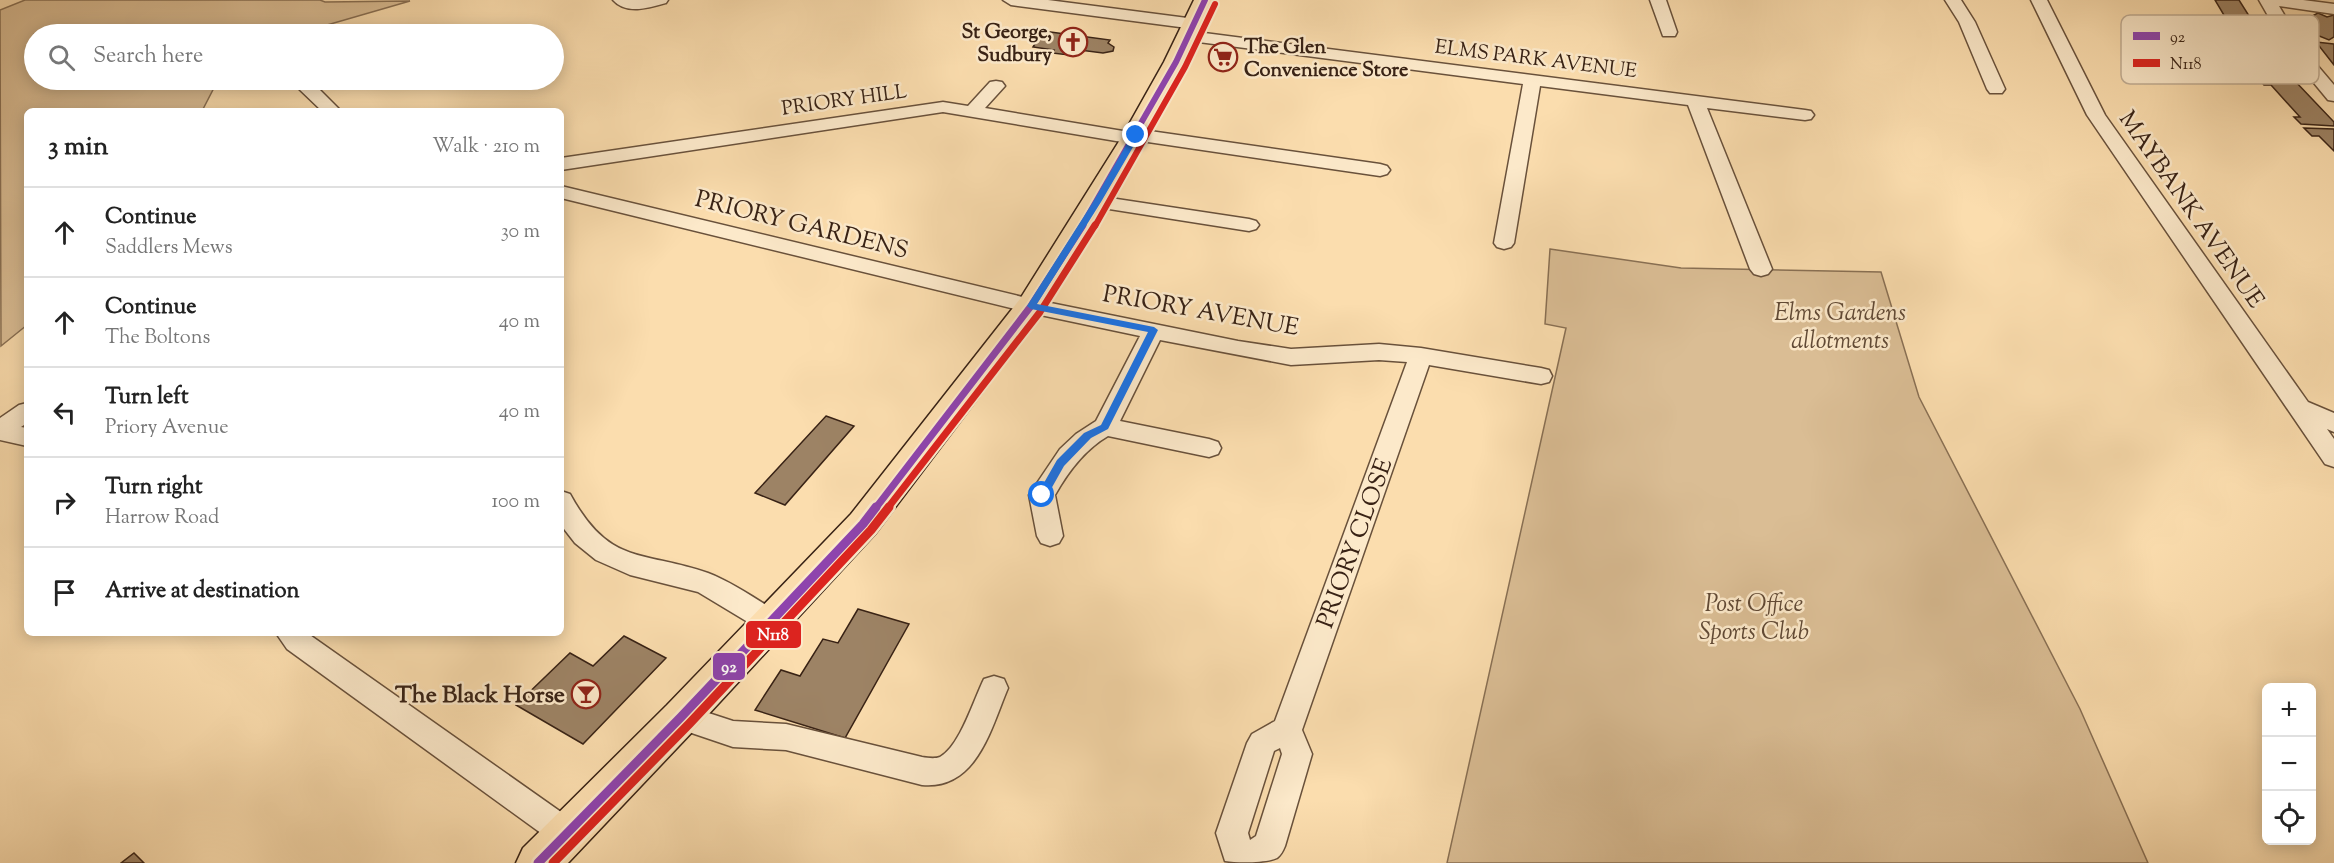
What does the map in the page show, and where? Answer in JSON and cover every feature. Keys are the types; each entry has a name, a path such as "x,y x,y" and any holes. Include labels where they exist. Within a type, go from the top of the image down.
{"main road":[{"path":"538,863 681,717 863,524 1031,306 1097,202 1135,136 1196,20"}],"street":[{"path":"625,2 636,5 660,0"},
{"name":"ELMS PARK AVENUE","path":"1011,0 1070,4 1196,20 1532,81 1805,115"},
{"path":"1658,0 1669,32"},
{"path":"1953,0 1967,22 1996,89"},
{"name":"MAYBANK AVENUE","path":"2039,0 2096,115 2334,458"},
{"path":"2267,0 2334,9"},
{"path":"2267,0 2276,15"},
{"path":"2319,77 2332,92"},
{"path":"1504,243 1532,81"},
{"path":"973,111 996,86"},
{"path":"310,90 329,108"},
{"path":"1695,101 1761,269"},
{"name":"PRIORY HILL","path":"564,164 943,107 1380,170"},
{"name":"PRIORY GARDENS","path":"564,193 1031,306"},
{"path":"1097,202 1249,225"},
{"name":"PRIORY AVENUE","path":"1031,306 1238,349 1291,357 1379,352 1421,356 1541,376"},
{"path":"1050,537 1042,495 1060,463 1088,436 1105,427 1154,330"},
{"name":"PRIORY CLOSE","path":"1287,730 1421,356"},
{"path":"2300,408 2334,423"},
{"path":"0,430 24,413"},
{"path":"1105,427 1209,448"},
{"path":"0,430 24,436"},
{"path":"564,507 573,526 592,545 616,560 643,569 707,584 771,622"},
{"path":"293,636 306,648 567,834"},
{"path":"681,717 733,734 786,737 922,771 937,772 949,768 961,759 994,687"}],"green space":[{"path":"25,0 410,1 331,24 24,24 24,90 213,90 204,108 24,108 24,327 1,346 0,10"},
{"name":"Post Office Sports Club","path":"1550,249 1681,268 1881,272 1919,397 2080,709 2148,863 1447,863 1566,328 1545,324"}],"building":[{"path":"2215,0 2239,0 2248,15 2224,15"},
{"path":"2318,13 2327,17 2334,15 2334,37 2329,40 2319,36 2319,15 2314,15"},
{"name":"St George, Sudbury","path":"1043,31 1110,40 1108,43 1114,47 1113,51 1103,53 1072,49 1069,55 1033,47"},
{"path":"2319,42 2334,44 2334,65 2319,46"},
{"path":"2298,84 2334,122 2334,126 2301,124 2294,117 2300,117 2271,85 2264,85"},
{"path":"2304,128 2334,129 2334,151 2319,136 2312,136"},
{"path":"826,416 854,426 785,505 755,493"},
{"path":"858,609 909,624 845,738 755,710 781,670 800,676 823,639 838,643"},
{"path":"624,636 666,658 583,744 516,705 570,653 593,666"},
{"path":"134,853 144,863 121,863"}],"transit line":[{"name":"92","path":"538,863 681,717 863,524 1031,306 1097,202 1136,135 1176,62 1205,0"},
{"name":"N118","path":"553,863 689,724 871,530 1040,312 1106,208 1145,140 1185,67 1215,4"}],"place":[{"name":"St George, Sudbury","path":"1073,42"},
{"name":"The Glen Convenience Store","path":"1223,57"},
{"name":"The Black Horse","path":"586,694"}],"route":[{"path":"1042,495 1060,463 1088,436 1105,427 1154,330 1031,306 1097,202 1136,135"}],"park label":[{"name":"Elms Gardens allotments","path":"1840,326"}]}
